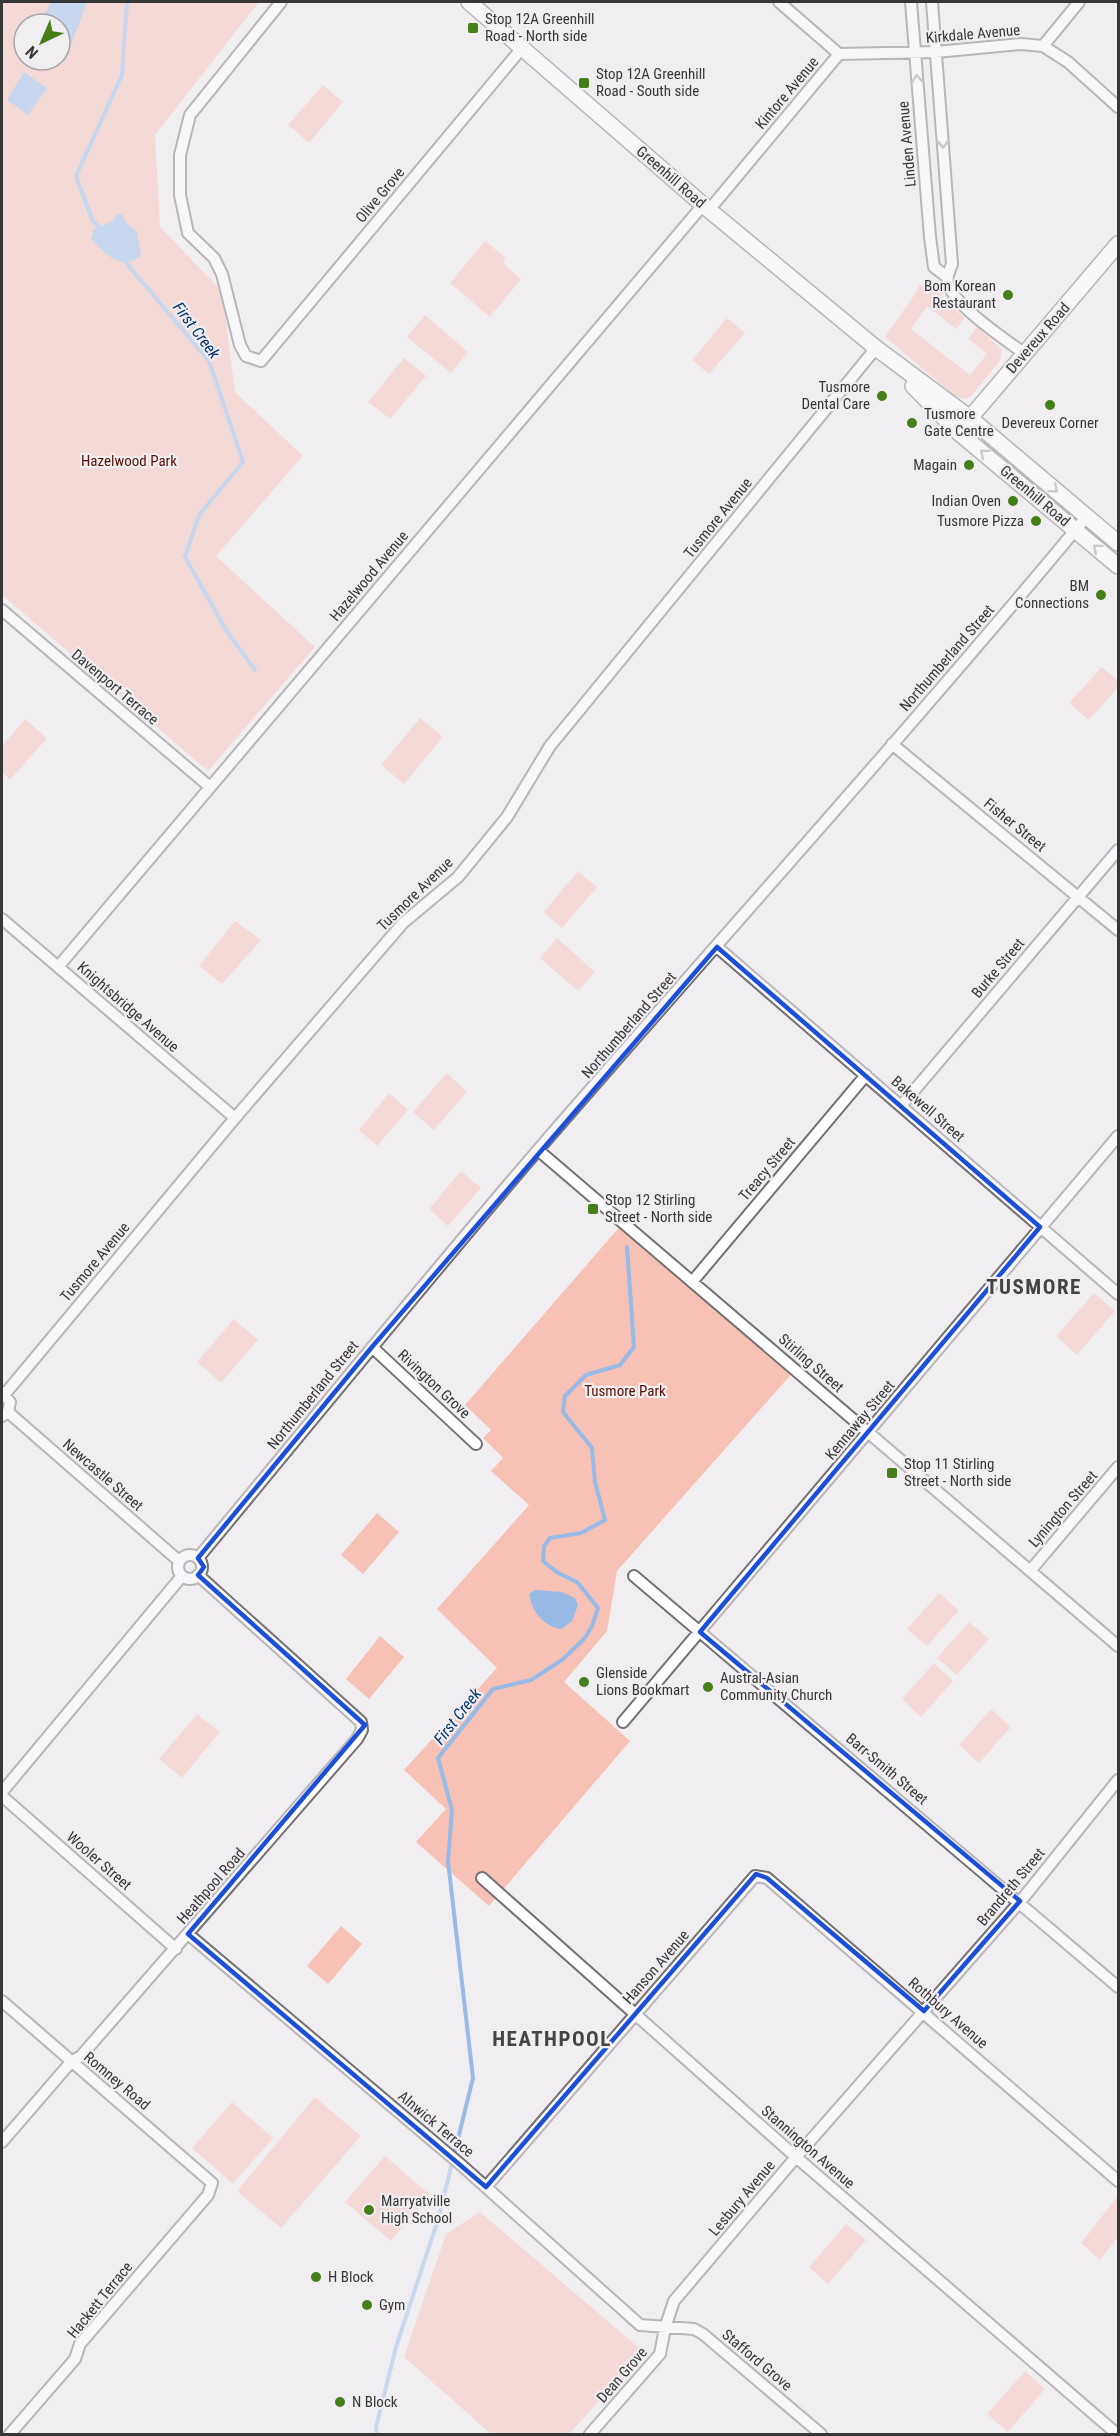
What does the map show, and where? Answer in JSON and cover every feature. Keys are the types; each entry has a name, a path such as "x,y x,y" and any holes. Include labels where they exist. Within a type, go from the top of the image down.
{"main road":[{"name":"Greenhill Road","path":"469,2 706,207 876,348 970,418 1119,543"},
{"name":"Devereux Road","path":"958,432 1119,244"},
{"name":"Greenhill Road","path":"876,348 958,432 1119,566"}],"street":[{"name":"Olive Grove","path":"281,2 190,115 180,155 180,195 188,233 214,258 222,274 240,345 246,356 261,361 522,48"},
{"path":"779,2 839,54"},
{"name":"Linden Avenue","path":"911,2 928,220 934,267 947,277 950,291 959,302 1025,354"},
{"path":"932,2 952,264 947,277"},
{"path":"1079,2 1043,46 1068,62 1119,107"},
{"name":"Kirkdale Avenue","path":"915,53 1021,44 1043,46"},
{"name":"Kintore Avenue","path":"706,207 839,54 915,53"},
{"name":"Hazelwood Avenue","path":"58,967 706,207"},
{"path":"928,220 948,218"},
{"name":"Tusmore Avenue","path":"3,1393 403,923 458,877 507,817 550,746 876,348"},
{"name":"Northumberland Street","path":"198,1558 538,1150 717,947 1087,516"},
{"name":"Davenport Terrace","path":"2,610 210,787"},
{"name":"Fisher Street","path":"892,744 1119,930"},
{"name":"Burke Street","path":"901,1106 1119,850"},
{"name":"Knightsbridge Avenue","path":"2,919 235,1118"},
{"name":"Bakewell Street","path":"717,947 1119,1294"},
{"name":"Treacy Street","path":"692,1282 866,1075"},
{"name":"Kennaway Street","path":"623,1722 1119,1136"},
{"name":"Stirling Street","path":"538,1150 1119,1646"},
{"name":"Rivington Grove","path":"372,1347 476,1444"},
{"path":"3,1393 10,1402 5,1414"},
{"name":"Newcastle Street","path":"5,1414 179,1561"},
{"name":"Lynington Street","path":"1030,1570 1119,1467"},
{"path":"186,1555 198,1558 202,1565 198,1575 192,1578 182,1576 178,1569 179,1561 186,1555"},
{"name":"Heathpool Road","path":"2,2142 71,2062 81,2056 176,1949 357,1739 362,1730 361,1722 198,1575"},
{"path":"2,1794 182,1576"},
{"name":"Barr-Smith Street","path":"634,1576 1119,1987"},
{"name":"Brandreth Street","path":"924,2012 1020,1901 1119,1780"},
{"name":"Wooler Street","path":"2,1794 176,1949"},
{"name":"Rothbury Avenue","path":"755,1876 767,1878 1119,2181"},
{"name":"Hanson Avenue","path":"486,2187 755,1876"},
{"name":"Stannington Avenue","path":"482,1878 796,2157 1117,2434"},
{"name":"Alnwick Terrace","path":"188,1934 460,2164 640,2325 665,2328"},
{"name":"Romney Road","path":"2,2001 212,2183"},
{"name":"Lesbury Avenue","path":"665,2328 674,2301 796,2157 924,2012"},
{"name":"Hackett Terrace","path":"10,2434 75,2359 80,2344 208,2195 212,2183"},
{"name":"Dean Grove","path":"590,2434 660,2354 665,2328"},
{"name":"Stafford Grove","path":"665,2328 694,2329 703,2334 821,2434"}],"highlighted area":[{"path":"717,947 1040,1227 700,1632 1020,1901 924,2011 767,1878 756,1874 486,2187 188,1934 365,1725 198,1575 204,1567 198,1558 372,1347"}],"green space":[{"name":"Hazelwood Park","path":"2,2 259,2 155,135 160,227 222,291 235,392 303,456 216,556 315,647 208,771 2,595"},
{"path":"323,85 343,102 309,143 288,125"},
{"path":"485,241 506,258 503,263 521,279 490,317 450,283"},
{"path":"934,283 943,299 965,318 956,329 927,306 911,329 970,375 987,354 968,339 977,327 1002,350 1000,361 971,396 965,399 955,396 885,337 917,291 918,285"},
{"path":"425,315 468,352 451,373 407,337"},
{"path":"727,318 745,333 709,374 692,360"},
{"path":"404,358 426,376 390,419 368,402"},
{"path":"1102,667 1118,681 1118,687 1089,720 1069,703"},
{"path":"420,718 443,737 404,784 381,765"},
{"path":"25,719 47,738 10,780 2,772 2,746"},
{"path":"578,871 597,887 562,928 544,912"},
{"path":"235,921 261,940 222,984 199,966"},
{"path":"557,938 595,972 578,991 540,958"},
{"path":"447,1073 467,1092 434,1130 413,1112"},
{"path":"389,1093 408,1110 377,1146 359,1130"},
{"path":"461,1171 481,1188 448,1226 429,1209"},
{"name":"Tusmore Park","path":"623,1223 795,1370 617,1571 607,1631 564,1682 630,1741 489,1906 416,1842 446,1809 404,1770 497,1668 437,1609 529,1505 491,1471 503,1458 483,1438 491,1430 465,1405"},
{"path":"1094,1293 1115,1311 1077,1355 1056,1336"},
{"path":"234,1319 258,1340 221,1383 197,1362"},
{"path":"377,1513 399,1532 363,1574 341,1555"},
{"path":"939,1593 959,1610 927,1646 907,1629"},
{"path":"969,1622 989,1639 957,1675 937,1658"},
{"path":"380,1636 404,1657 369,1699 346,1679"},
{"path":"934,1663 953,1681 921,1717 902,1699"},
{"path":"991,1709 1011,1727 979,1763 959,1745"},
{"path":"197,1714 220,1732 182,1778 159,1759"},
{"path":"341,1926 362,1944 328,1984 307,1966"},
{"path":"315,2097 361,2136 281,2228 237,2191"},
{"path":"232,2102 273,2138 233,2184 192,2148"},
{"path":"385,2156 430,2195 391,2241 345,2202"},
{"path":"1116,2198 1118,2200 1118,2237 1100,2260 1081,2243"},
{"path":"480,2212 644,2352 569,2434 491,2434 404,2357 446,2234"},
{"path":"846,2224 866,2240 828,2284 809,2267"},
{"path":"1025,2371 1045,2389 1008,2432 987,2414"}],"water":[{"path":"51,2 87,2 72,42 72,12 46,12"},
{"path":"24,72 47,88 28,115 7,100"},
{"path":"118,214 122,214 126,223 137,232 141,256 127,262 114,259 102,251 91,239 94,229 112,221"},
{"path":"535,1590 562,1592 575,1598 578,1605 572,1621 562,1629 544,1622 533,1607 529,1594"}],"waterway":[{"name":"First Creek","path":"101,230 92,219 76,176 122,75 127,2"},
{"name":"First Creek","path":"122,258 209,361 243,462 199,515 185,557 226,630 255,670"},
{"name":"First Creek","path":"377,2434 376,2427 396,2347 438,2220 473,2078 448,1861 452,1810 438,1758 493,1689 531,1680 562,1660 584,1639 592,1626 598,1608 577,1582 558,1573 543,1561 544,1546 550,1538 581,1533 605,1520 595,1482 592,1448 563,1412 565,1396 586,1375 620,1365 634,1347 627,1247"}],"place":[{"name":"Stop 12A Greenhill Road - North side","path":"473,28"},
{"name":"Stop 12A Greenhill Road - South side","path":"584,83"},
{"name":"Bom Korean Restaurant","path":"1008,295"},
{"name":"Tusmore Dental Care","path":"882,396"},
{"name":"Devereux Corner","path":"1050,405"},
{"name":"Tusmore Gate Centre","path":"912,423"},
{"name":"Magain","path":"969,465"},
{"name":"Indian Oven","path":"1013,501"},
{"name":"Tusmore Pizza","path":"1036,521"},
{"name":"BM Connections","path":"1101,595"},
{"name":"Stop 12 Stirling Street - North side","path":"593,1209"},
{"name":"Stop 11 Stirling Street - North side","path":"892,1473"},
{"name":"Glenside Lions Bookmart","path":"584,1682"},
{"name":"Austral-Asian Community Church","path":"708,1687"},
{"name":"Marryatville High School","path":"369,2210"},
{"name":"H Block","path":"316,2277"},
{"name":"Gym","path":"367,2305"},
{"name":"N Block","path":"340,2402"}],"district":[{"name":"TUSMORE","path":"1034,1287"},
{"name":"HEATHPOOL","path":"552,2039"}]}
